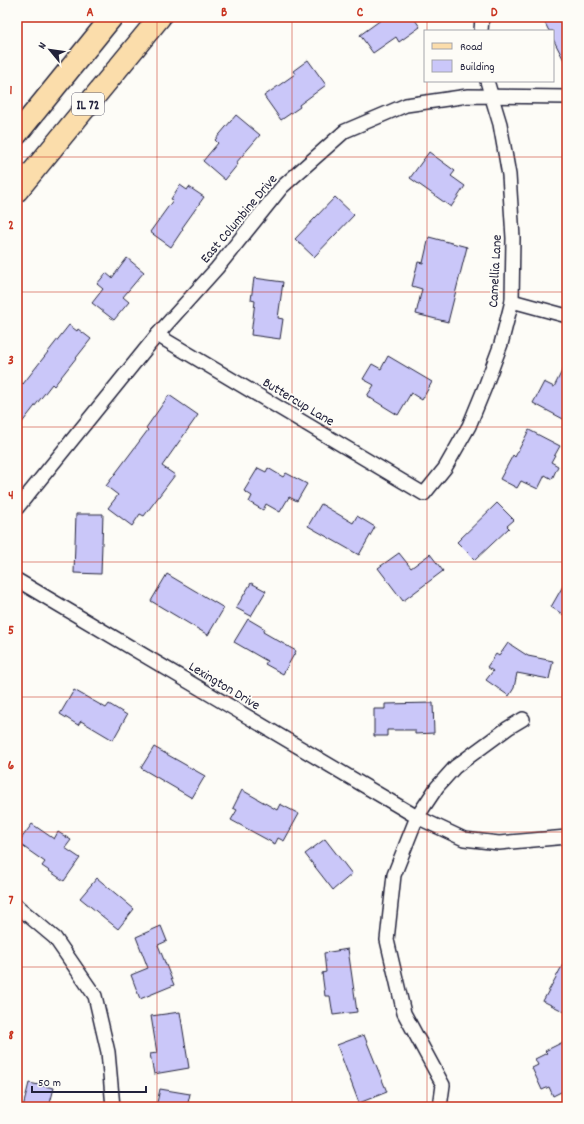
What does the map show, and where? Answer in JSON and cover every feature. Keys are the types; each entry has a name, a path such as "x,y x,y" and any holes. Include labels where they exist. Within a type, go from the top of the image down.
{"main road":[{"name":"IL 72","path":"17,134 112,17"},
{"name":"IL 72","path":"17,191 160,17"}],"street":[{"path":"481,30 482,17"},
{"name":"Camellia Lane","path":"424,494 445,468 469,426 501,344 512,301 513,238 509,175 500,124 488,82"},
{"name":"East Columbine Drive","path":"17,508 157,335 217,268 282,187 345,131 406,105 468,96 567,97"},
{"path":"512,301 567,316"},
{"name":"Buttercup Lane","path":"157,335 424,494"},
{"name":"Lexington Drive","path":"17,580 417,817 464,839 499,843 567,837"},
{"path":"440,1107 443,1085 404,1013 387,940 394,875 417,817 437,787 455,766 523,719"},
{"path":"17,906 55,938 95,996 108,1052 113,1107"}],"building":[{"path":"385,17 413,17 420,27 399,42 396,37 373,53 360,35"},
{"path":"542,17 567,17 567,66 554,41 554,30 548,30"},
{"path":"308,60 326,85 299,105 300,107 281,120 264,96 295,74 293,71"},
{"path":"236,115 260,135 236,163 238,164 225,180 203,161 218,143 215,140"},
{"path":"429,152 455,171 451,176 465,186 451,207 410,178"},
{"path":"180,185 187,190 189,187 204,197 182,228 183,229 171,247 150,232 173,200 171,199"},
{"path":"335,197 354,215 314,257 295,239"},
{"path":"429,237 467,247 448,322 416,314 422,289 412,286 418,262 423,263"},
{"path":"127,258 144,272 123,297 129,302 114,320 92,303 103,289 97,284 106,273 112,278"},
{"path":"254,278 283,282 278,318 283,319 280,339 251,335 255,301 251,300"},
{"path":"69,325 77,331 78,329 91,339 54,386 52,384 17,429 17,379 23,384"},
{"path":"388,356 432,382 422,400 411,393 398,415 367,396 374,385 363,379 372,364 381,369"},
{"path":"567,361 567,421 533,403 544,382 554,387"},
{"path":"169,395 198,415 162,466 175,475 144,516 140,514 132,526 108,508 118,495 106,486 148,430 146,428"},
{"path":"529,430 560,446 551,462 558,466 552,479 545,475 538,489 521,481 517,488 500,479 513,455 515,457"},
{"path":"258,468 266,472 268,468 283,477 286,473 307,484 297,501 289,497 280,512 266,504 263,510 249,502 252,496 244,491"},
{"path":"497,503 514,520 507,526 509,528 475,560 457,542"},
{"path":"321,504 353,523 357,516 375,527 359,555 308,526"},
{"path":"76,514 103,514 101,574 74,573"},
{"path":"399,553 411,568 430,554 443,571 403,601 378,568"},
{"path":"167,574 224,608 208,635 151,601"},
{"path":"567,579 567,617 551,607"},
{"path":"251,583 266,591 251,616 236,608"},
{"path":"248,619 265,629 263,632 296,651 283,674 265,664 267,661 234,642"},
{"path":"508,643 528,656 553,661 549,679 517,673 514,688 509,696 486,680 493,671 487,667 496,654 499,656"},
{"path":"74,690 106,708 109,704 127,715 113,740 81,721 78,725 60,714"},
{"path":"433,703 434,733 415,734 415,730 387,730 387,736 374,736 374,709 385,709 385,704"},
{"path":"154,747 205,776 192,798 141,768"},
{"path":"242,790 277,810 280,804 299,814 284,841 278,838 275,844 231,820 237,810 233,808"},
{"path":"32,824 54,839 58,832 71,840 65,848 80,858 64,881 42,866 45,862 18,843"},
{"path":"325,839 352,874 333,890 305,854"},
{"path":"97,878 134,909 118,929 80,898"},
{"path":"161,926 167,941 158,945 174,985 140,999 131,975 148,968 136,937"},
{"path":"348,949 357,1012 333,1015 330,996 325,996 322,973 326,972 324,953"},
{"path":"567,957 567,1013 543,1001"},
{"path":"180,1012 189,1068 154,1074 150,1054 157,1053 151,1016"},
{"path":"364,1035 387,1092 359,1103 337,1045"},
{"path":"567,1040 567,1089 553,1096 549,1087 542,1090 532,1068 538,1065 535,1059 547,1053 545,1051"},
{"path":"29,1083 54,1088 49,1107 23,1107"},
{"path":"160,1089 190,1094 187,1107 156,1107"}]}
